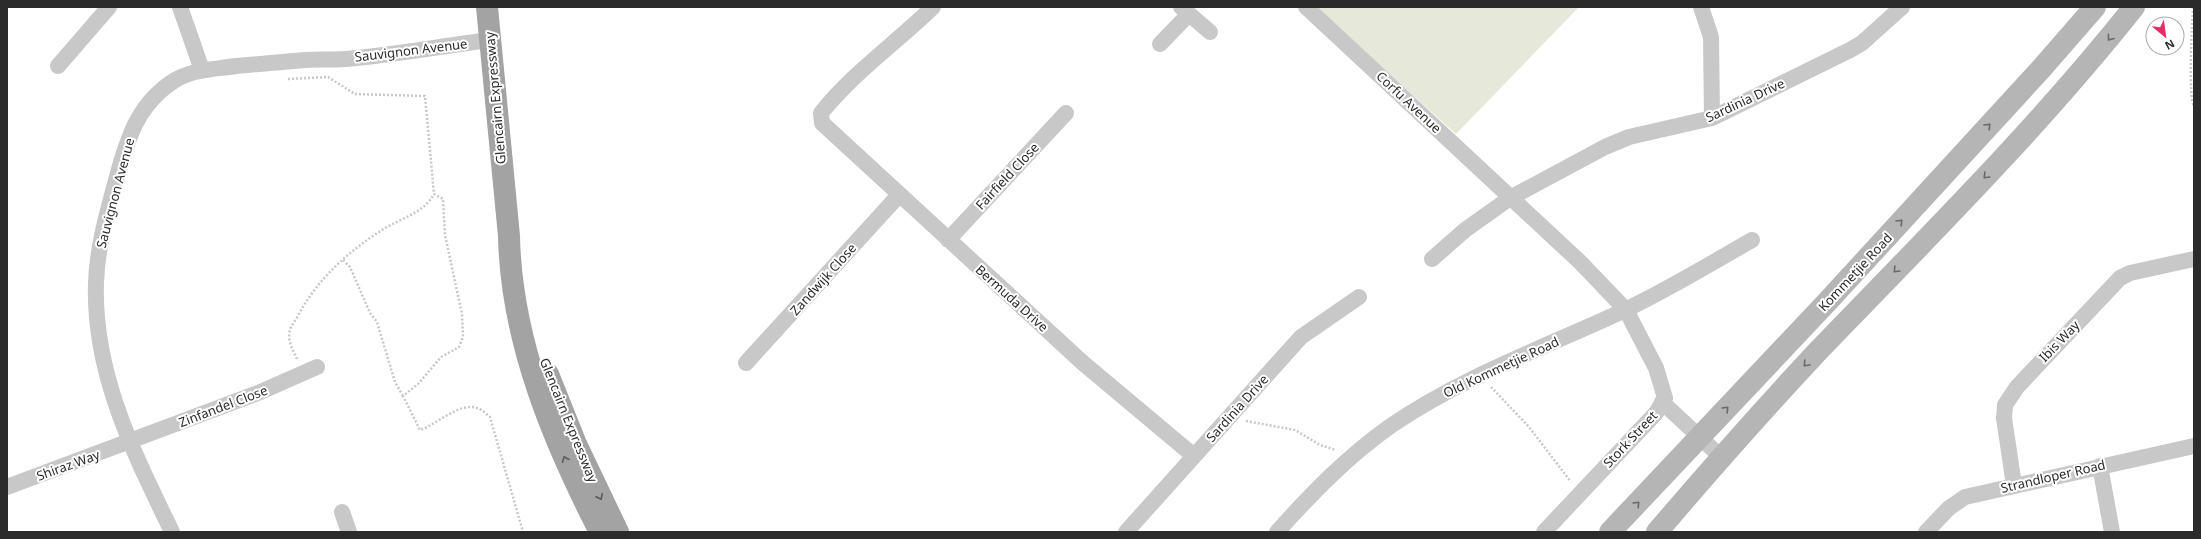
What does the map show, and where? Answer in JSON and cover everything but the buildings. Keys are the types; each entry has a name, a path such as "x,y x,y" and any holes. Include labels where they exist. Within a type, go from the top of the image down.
{"main road":[{"name":"Glencairn Expressway","path":"487,7 509,236 512,288 535,378 562,454 600,532"},
{"name":"Kommetjie Road","path":"1610,532 1828,301 2041,68 2094,7"},
{"path":"1656,532 1721,457 1817,353 2023,138 2063,93 2134,7"},
{"name":"Glencairn Expressway","path":"509,236 550,377 576,444 618,532"}],"street":[{"path":"58,66 110,7"},
{"path":"180,7 202,70"},
{"name":"Bermuda Drive","path":"933,7 915,25 868,64 836,95 821,113 822,123 1083,363 1194,456"},
{"name":"Corfu Avenue","path":"1306,7 1580,262 1626,310"},
{"path":"1701,7 1711,37 1712,118"},
{"name":"Sardinia Drive","path":"1432,259 1465,230 1510,198 1620,140 1712,118 1862,43 1902,7"},
{"path":"1160,44 1185,10 1210,32"},
{"name":"Sauvignon Avenue","path":"172,532 129,442 110,389 98,323 96,283 101,242 126,144 140,115 150,101 178,79 202,70 272,63 344,59 490,40"},
{"name":"Fairfield Close","path":"948,240 1066,113"},
{"name":"Zandwijk Close","path":"746,363 899,195"},
{"name":"Old Kommetjie Road","path":"1277,532 1303,503 1356,453 1414,411 1480,375 1626,310 1681,281 1752,240"},
{"name":"Ibis Way","path":"2014,485 2004,418 2005,405 2017,387 2120,278 2130,273 2194,259"},
{"name":"Sardinia Drive","path":"1126,532 1300,337 1360,297"},
{"name":"Stork Street","path":"1544,532 1656,413 1662,402 1664,392 1656,368 1626,310"},
{"name":"Zinfandel Close","path":"129,442 310,370"},
{"path":"1662,402 1721,457"},
{"name":"Shiraz Way","path":"7,487 129,442"},
{"name":"Strandloper Road","path":"1926,532 1961,498 2194,446"},
{"path":"2100,466 2112,532"},
{"path":"342,512 348,532"}],"path":[{"path":"2193,7 2191,82 2192,102 2194,106"},
{"path":"272,63 288,79 328,77 355,94 426,96 434,170 434,194 429,203 415,213 387,227 343,260 322,279 307,298 290,330 290,344 310,370"},
{"path":"403,396 418,384 441,357 459,347 464,337 462,314 445,235 443,199 434,194"},
{"path":"343,260 350,267 370,313 377,322 395,382 420,430 431,427 443,418 460,409 477,408 490,417 523,532"},
{"path":"1480,375 1529,427 1580,494"},
{"path":"1228,418 1287,428 1329,448 1356,453"}],"green space":[{"path":"1315,7 1579,7 1456,134"}]}
